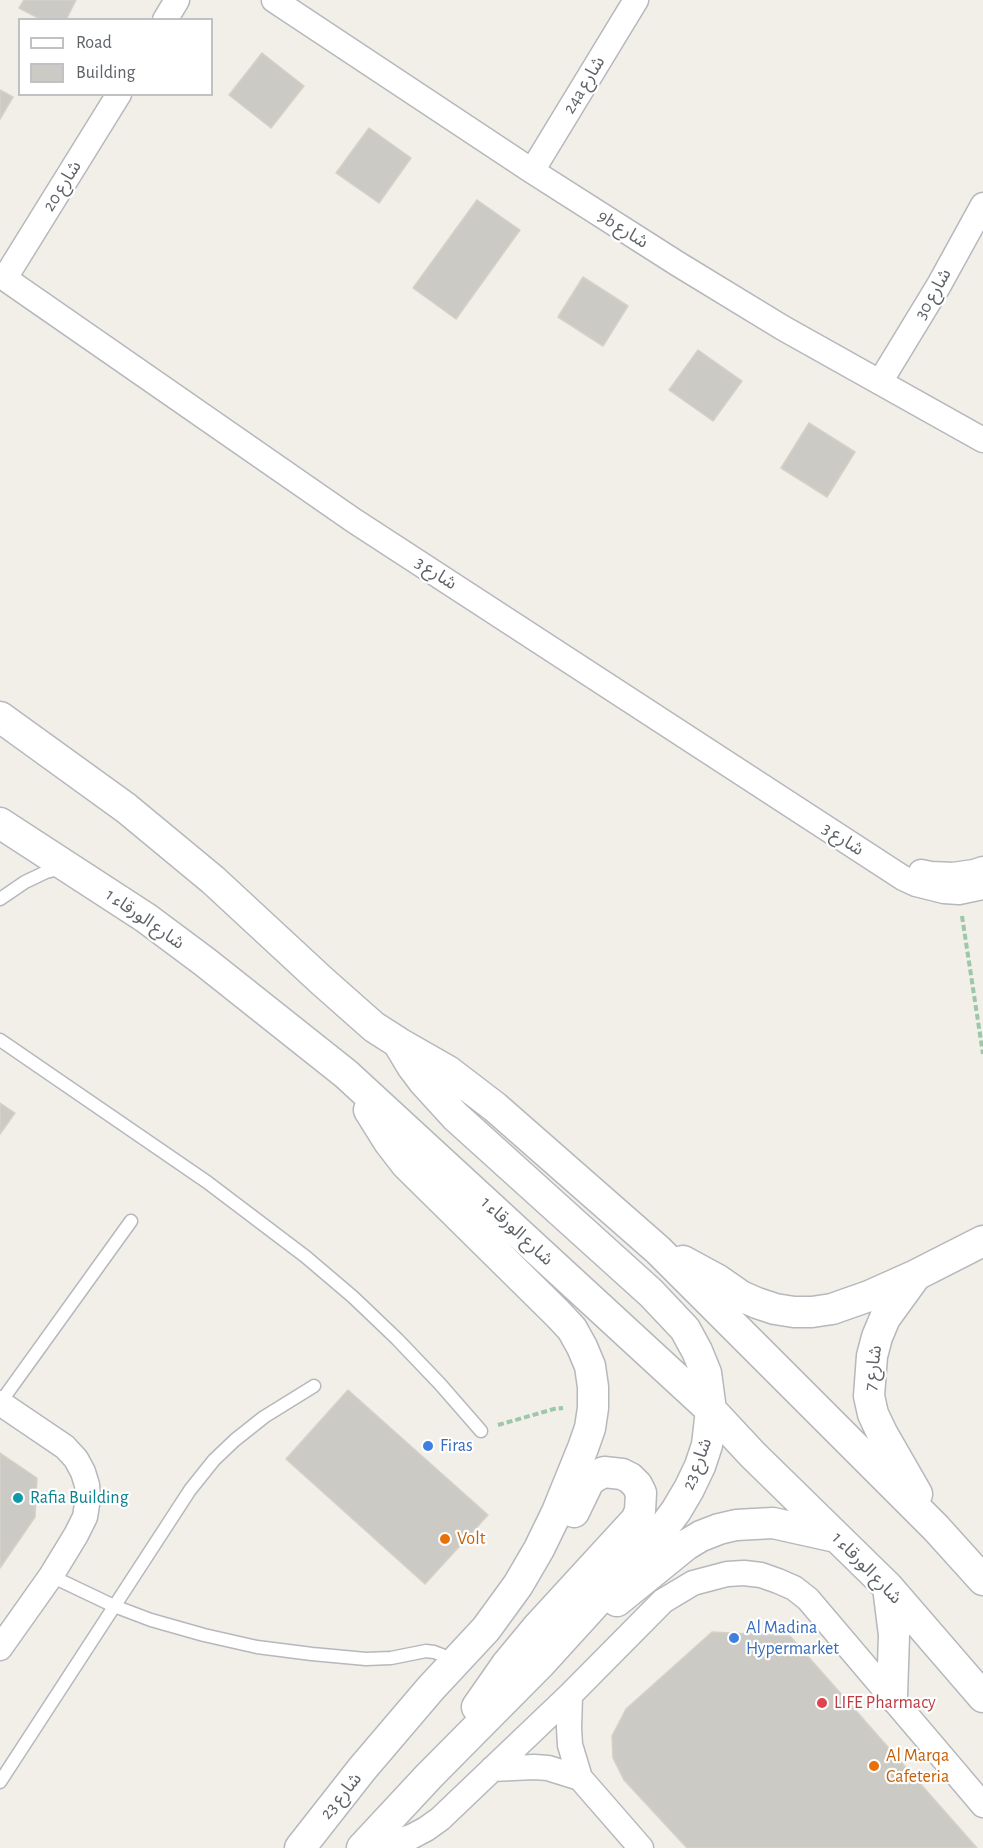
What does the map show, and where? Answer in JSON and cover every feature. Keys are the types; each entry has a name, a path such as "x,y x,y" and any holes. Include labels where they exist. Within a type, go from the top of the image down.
{"street":[{"path":"166,18 177,0"},
{"name":"9b شارع","path":"274,0 532,171 764,317 983,440"},
{"name":"24a شارع","path":"532,171 636,0"},
{"name":"شارع 20","path":"2,277 117,96"},
{"name":"شارع 30","path":"880,382 939,285 983,205"},
{"name":"شارع 3","path":"2,277 353,520 878,862 916,884 930,889 959,892 983,887"},
{"path":"0,717 126,808 213,880 374,1027 474,1089 658,1250 936,1528 983,1580"},
{"name":"شارع الورقاء 1","path":"0,823 146,918 346,1074 711,1410 753,1455 888,1587 983,1698"},
{"name":"شارع 3","path":"878,862 932,874 953,875 974,872 983,868"},
{"name":"شارع 23","path":"362,1848 429,1776 541,1663 661,1531 690,1489 704,1455 711,1410 706,1373 685,1329 651,1293 454,1116 424,1082 399,1043"},
{"name":"شارع 23","path":"300,1848 362,1769 431,1688 486,1629 518,1585 557,1512 590,1428 593,1408 590,1366 572,1329 406,1164 389,1142 346,1074"},
{"name":"شارع 7","path":"658,1250 699,1269 749,1299 775,1309 812,1312 851,1304 916,1275 983,1241"},
{"name":"شارع 7","path":"916,1275 885,1318 877,1337 872,1356 869,1396 873,1414 882,1433 936,1528"},
{"path":"0,1403 65,1447 76,1459 83,1472 88,1498 85,1517 76,1535 51,1576 0,1648"},
{"path":"429,1776 522,1646 566,1594 636,1520 640,1511 640,1493 637,1485 622,1474 604,1472 589,1481 562,1541 537,1580 522,1598 486,1629"},
{"path":"573,1628 626,1595 686,1545 719,1529 736,1525 773,1523 836,1537"},
{"path":"378,1848 411,1838 440,1819 663,1602 678,1591 709,1577 744,1573 761,1575 778,1581 794,1588 808,1599 983,1805"},
{"path":"888,1587 894,1635 892,1696"},
{"path":"570,1695 570,1745 580,1778 641,1848"},
{"path":"492,1769 548,1768 580,1778"}],"lane":[{"path":"0,899 25,882 46,872 69,867"},
{"path":"0,1040 207,1182 306,1257 397,1339 481,1431"},
{"path":"0,1403 130,1221"},
{"path":"0,1782 190,1490 214,1461 236,1440 264,1417 314,1386"},
{"path":"51,1576 114,1606 151,1620 258,1647 379,1659 426,1651 442,1655 453,1664"}],"path":[{"path":"959,892 983,1054"},
{"path":"481,1431 554,1409 593,1408"}],"building":[{"path":"24,0 76,0 67,18 38,18 19,8"},
{"path":"262,53 304,86 271,128 229,95"},
{"path":"0,90 13,97 0,119"},
{"path":"369,128 411,158 379,203 336,173"},
{"path":"477,200 520,230 456,319 413,288"},
{"path":"583,277 628,306 603,346 558,317"},
{"path":"698,350 742,381 713,421 669,390"},
{"path":"809,423 855,452 827,497 781,468"},
{"path":"0,1103 15,1113 0,1134"},
{"path":"348,1390 488,1515 425,1584 286,1459"},
{"name":"Rafia Building","path":"0,1453 37,1478 35,1517 0,1568"},
{"path":"712,1632 790,1636 977,1848 687,1848 624,1780 613,1758 612,1736 626,1709"}],"place":[{"name":"Firas","path":"428,1446"},
{"name":"Rafia Building","path":"18,1498"},
{"name":"Volt","path":"445,1539"},
{"name":"Al Madina Hypermarket","path":"734,1638"},
{"name":"LIFE Pharmacy","path":"822,1703"},
{"name":"Al Marqa Cafeteria","path":"874,1766"}]}
